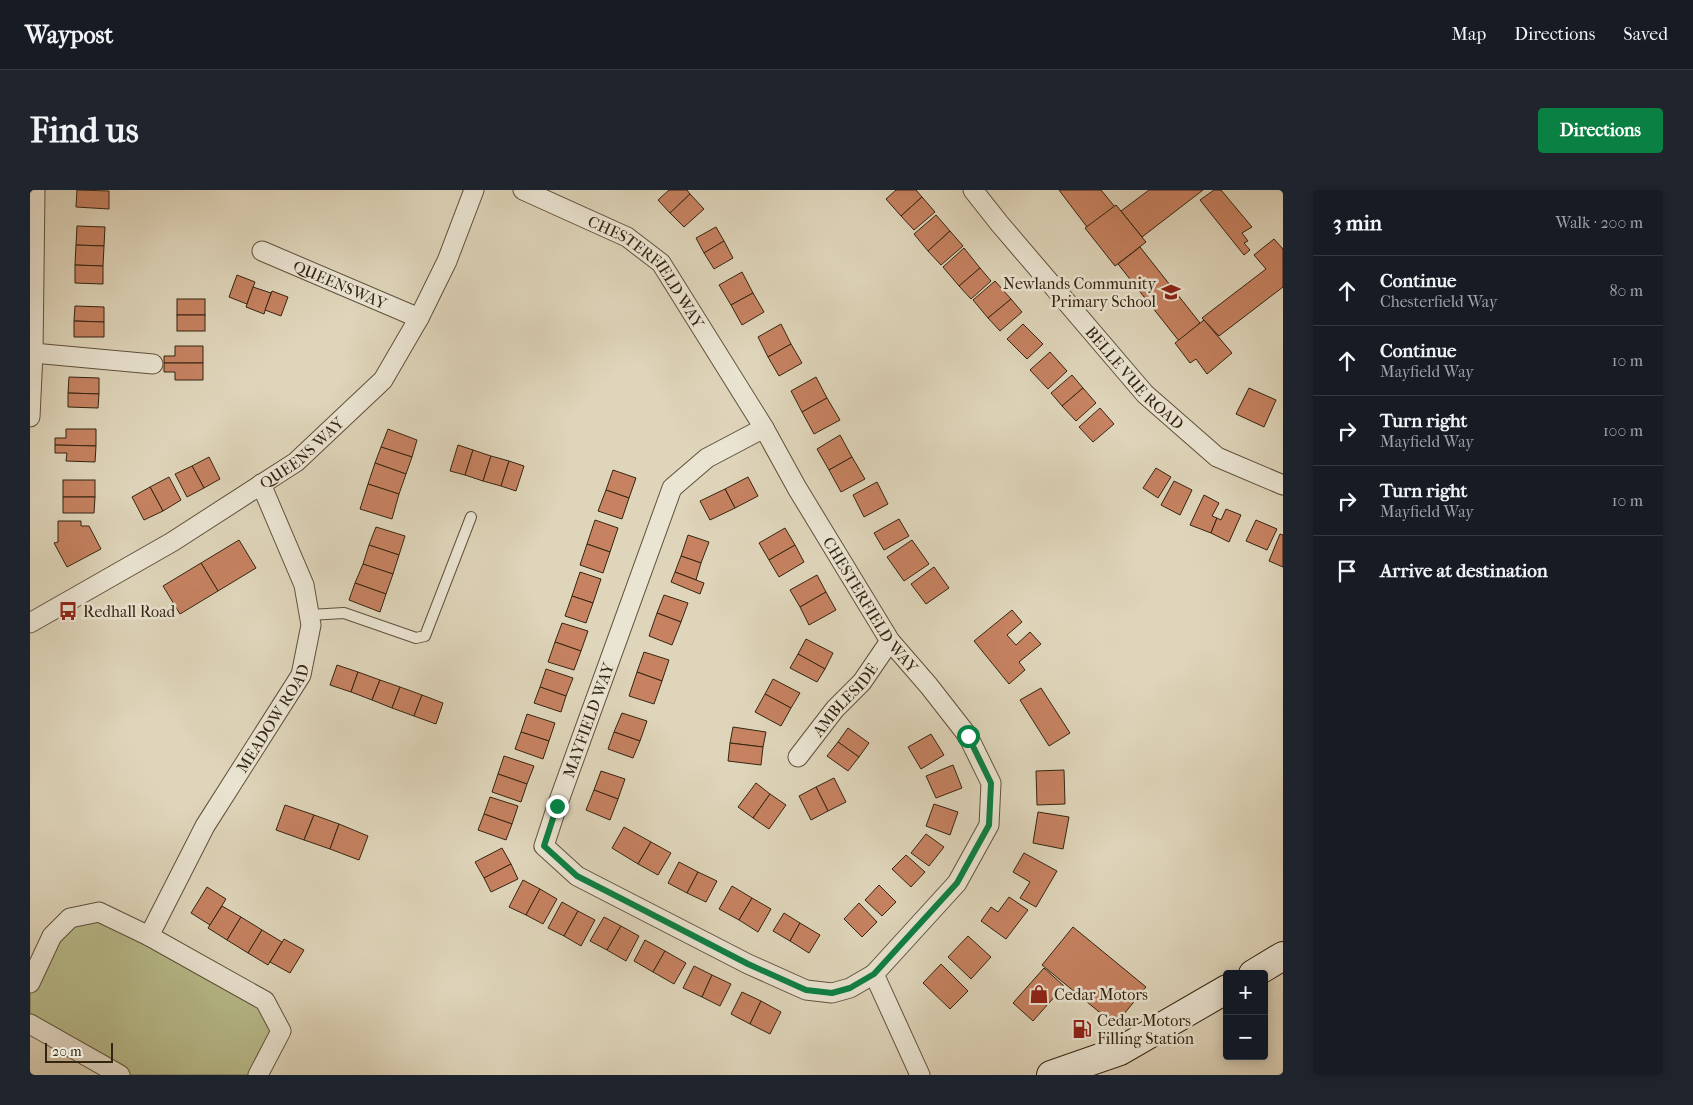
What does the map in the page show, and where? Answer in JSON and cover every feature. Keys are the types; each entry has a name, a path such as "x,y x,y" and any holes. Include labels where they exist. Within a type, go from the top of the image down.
{"street":[{"path":"30,417 34,353 35,190"},
{"name":"QUEENS WAY","path":"30,623 172,542 296,462 382,380 419,318 447,261 474,190"},
{"name":"CHESTERFIELD WAY","path":"523,190 627,237 661,263 764,428 797,488 890,641 929,686 968,736 991,783 989,825 957,883 874,974"},
{"name":"BELLE VUE ROAD","path":"973,190 1145,394 1216,457 1282,480"},
{"name":"QUEENSWAY","path":"262,251 419,318"},
{"path":"34,353 153,364"},
{"name":"MAYFIELD WAY","path":"764,428 707,458 672,488 544,846 577,876 748,964 806,990 832,993 850,988 874,974"},
{"name":"MEADOW ROAD","path":"149,936 205,826 301,675 310,625 304,585 261,484"},
{"name":"AMBLESIDE","path":"798,757 835,709 862,682 890,641"},
{"path":"30,983 52,936 70,918 98,912 149,936 265,1001 281,1031 258,1075"},
{"path":"1260,970 1283,956"},
{"path":"874,974 920,1075"},
{"path":"1051,1075 1120,1051 1223,991"},
{"path":"30,1024 120,1075"}],"lane":[{"path":"309,615 344,612 416,638 425,636 471,517"}],"green space":[{"path":"99,912 265,1001 281,1031 258,1075 124,1075 30,1023 30,983 52,936"}],"building":[{"path":"77,190 109,191 109,209 76,207"},
{"path":"669,190 687,190 690,194 670,213 658,200"},
{"path":"896,190 916,190 922,197 901,216 886,199"},
{"path":"1059,190 1101,190 1115,207 1087,227"},
{"path":"1149,190 1203,190 1142,237 1121,211"},
{"path":"1214,190 1221,190 1252,227 1242,233 1248,241 1244,243 1250,250 1244,255 1200,200"},
{"path":"690,194 704,209 684,227 670,213"},
{"path":"922,197 935,212 914,230 901,216"},
{"path":"1116,205 1146,242 1115,266 1085,228"},
{"path":"936,215 950,231 928,251 914,234"},
{"path":"77,226 105,227 104,246 76,245"},
{"path":"716,227 724,241 704,253 696,238"},
{"path":"950,231 963,246 941,265 928,251"},
{"path":"1274,239 1283,249 1283,287 1219,336 1202,318 1266,269 1254,255"},
{"path":"724,241 733,258 714,269 704,253"},
{"path":"76,245 104,246 103,266 75,265"},
{"path":"1140,247 1200,323 1179,341 1118,264"},
{"path":"964,248 980,268 959,286 943,267"},
{"path":"75,265 103,266 103,284 75,283"},
{"path":"980,268 991,281 971,299 959,286"},
{"path":"742,272 753,293 731,305 719,285"},
{"path":"237,275 255,282 247,304 229,297"},
{"path":"995,281 1011,299 988,318 973,300"},
{"path":"253,287 271,293 264,314 246,307"},
{"path":"272,291 288,297 281,316 265,310"},
{"path":"753,293 764,312 742,325 731,305"},
{"path":"177,299 205,299 205,315 177,315"},
{"path":"1011,299 1022,312 1000,331 988,318"},
{"path":"75,306 104,307 104,322 74,321"},
{"path":"177,315 205,315 205,331 177,331"},
{"path":"1204,320 1232,353 1207,374 1196,359 1190,363 1175,343"},
{"path":"74,321 104,322 104,337 74,337"},
{"path":"781,324 791,344 768,357 758,337"},
{"path":"1023,324 1043,344 1027,359 1007,339"},
{"path":"791,344 802,363 779,376 768,357"},
{"path":"175,346 203,346 203,363 164,363 164,356 175,356"},
{"path":"1050,352 1067,371 1048,389 1030,370"},
{"path":"164,363 203,363 203,380 175,380 175,372 164,372"},
{"path":"1072,375 1083,388 1062,406 1051,393"},
{"path":"69,377 99,378 99,394 68,393"},
{"path":"816,377 827,398 802,412 791,391"},
{"path":"1083,388 1096,403 1076,421 1062,406"},
{"path":"1249,388 1276,400 1264,427 1236,414"},
{"path":"68,393 99,394 98,408 68,407"},
{"path":"827,398 840,420 814,434 802,412"},
{"path":"1100,408 1114,424 1093,442 1079,427"},
{"path":"66,429 96,429 96,446 55,445 55,438 66,438"},
{"path":"388,429 417,440 412,457 381,447"},
{"path":"840,435 852,457 829,470 817,449"},
{"path":"55,445 96,446 95,462 66,461 67,453 55,453"},
{"path":"458,445 473,450 465,475 450,471"},
{"path":"381,447 412,457 406,474 375,463"},
{"path":"473,450 491,456 483,481 465,475"},
{"path":"491,456 509,461 501,486 483,481"},
{"path":"209,457 220,479 204,488 192,466"},
{"path":"852,457 865,479 841,492 829,470"},
{"path":"509,461 524,466 516,491 501,486"},
{"path":"375,463 406,474 399,494 368,484"},
{"path":"192,466 204,488 187,497 175,474"},
{"path":"1156,468 1171,477 1158,498 1143,488"},
{"path":"613,470 636,478 629,498 606,490"},
{"path":"169,477 181,500 163,511 150,487"},
{"path":"748,477 758,496 735,508 725,489"},
{"path":"63,480 95,480 95,497 63,497"},
{"path":"1174,481 1192,490 1180,515 1161,505"},
{"path":"877,482 888,504 864,517 853,495"},
{"path":"368,484 399,494 392,519 360,509"},
{"path":"150,487 163,511 144,520 132,497"},
{"path":"725,489 735,508 710,520 700,501"},
{"path":"606,490 629,498 622,519 598,511"},
{"path":"1204,495 1219,503 1212,516 1217,518 1211,533 1190,525"},
{"path":"63,497 95,497 94,513 63,513"},
{"path":"1226,509 1241,515 1229,542 1211,533 1217,518 1221,520"},
{"path":"899,519 909,536 884,550 874,533"},
{"path":"595,520 618,528 610,552 587,544"},
{"path":"1256,520 1277,529 1267,550 1246,541"},
{"path":"58,521 81,521 81,526 89,526 101,549 67,567 54,543 58,542"},
{"path":"376,527 405,536 399,555 369,545"},
{"path":"785,528 795,545 769,560 759,543"},
{"path":"1280,534 1283,535 1283,567 1269,561"},
{"path":"688,535 709,542 701,563 681,556"},
{"path":"239,540 256,568 218,591 201,563"},
{"path":"912,540 929,564 904,581 887,557"},
{"path":"587,544 610,552 603,573 580,565"},
{"path":"369,545 399,555 393,574 363,564"},
{"path":"795,545 804,562 779,577 769,560"},
{"path":"681,556 701,563 696,580 675,572"},
{"path":"201,563 218,591 180,614 163,586"},
{"path":"363,564 393,574 386,594 355,583"},
{"path":"934,567 949,588 926,604 911,584"},
{"path":"580,572 601,579 593,603 572,596"},
{"path":"675,572 704,583 700,594 671,582"},
{"path":"817,575 826,592 800,607 790,590"},
{"path":"355,583 386,594 380,612 349,600"},
{"path":"826,592 836,610 809,625 800,607"},
{"path":"664,595 688,603 681,622 657,613"},
{"path":"572,596 593,603 586,623 565,616"},
{"path":"1012,610 1022,622 1007,635 1016,645 1030,632 1041,644 1019,662 1025,670 1009,684 974,641"},
{"path":"657,613 681,622 672,645 649,636"},
{"path":"562,623 588,631 581,651 555,642"},
{"path":"806,639 833,653 825,669 798,654"},
{"path":"555,642 581,651 574,670 548,662"},
{"path":"644,652 669,660 662,681 637,672"},
{"path":"798,654 825,669 817,682 790,668"},
{"path":"337,665 358,672 351,692 330,685"},
{"path":"546,669 573,678 566,696 540,687"},
{"path":"358,672 380,680 372,700 351,692"},
{"path":"637,672 662,681 654,704 629,696"},
{"path":"773,679 800,693 791,708 765,694"},
{"path":"380,680 400,687 392,708 372,700"},
{"path":"400,687 422,695 414,716 392,708"},
{"path":"540,687 566,696 561,712 534,703"},
{"path":"1041,688 1070,733 1049,746 1020,700"},
{"path":"765,694 791,708 781,726 755,712"},
{"path":"422,695 443,703 436,724 414,716"},
{"path":"622,713 647,721 640,741 614,732"},
{"path":"527,714 555,723 549,741 521,732"},
{"path":"733,727 766,732 763,747 730,743"},
{"path":"848,728 869,743 859,757 838,742"},
{"path":"521,732 549,741 543,759 515,749"},
{"path":"614,732 640,741 633,758 608,749"},
{"path":"931,734 944,755 921,769 908,747"},
{"path":"838,742 859,757 848,771 827,756"},
{"path":"730,743 763,747 761,765 728,761"},
{"path":"504,756 534,766 527,784 498,774"},
{"path":"953,765 962,788 936,798 926,776"},
{"path":"1064,770 1065,804 1037,805 1036,771"},
{"path":"601,771 625,779 618,799 594,790"},
{"path":"498,774 527,784 521,802 492,792"},
{"path":"834,778 846,802 828,811 816,787"},
{"path":"756,783 770,794 753,818 738,807"},
{"path":"816,787 828,811 811,820 799,796"},
{"path":"594,790 618,799 610,820 586,810"},
{"path":"770,794 786,805 769,829 753,818"},
{"path":"490,797 518,806 512,824 484,814"},
{"path":"934,804 958,812 950,835 926,826"},
{"path":"285,805 314,815 304,840 276,830"},
{"path":"1038,812 1069,817 1063,849 1033,843"},
{"path":"484,814 512,824 506,840 478,830"},
{"path":"314,815 339,824 330,849 304,840"},
{"path":"339,824 368,836 359,860 330,849"},
{"path":"624,827 651,842 638,864 612,848"},
{"path":"926,834 944,847 929,866 911,853"},
{"path":"651,842 671,853 658,875 638,864"},
{"path":"502,848 511,864 484,878 475,862"},
{"path":"1024,853 1057,871 1036,907 1020,898 1030,882 1013,872"},
{"path":"906,855 925,872 911,887 892,869"},
{"path":"679,862 698,872 687,893 668,883"},
{"path":"511,864 518,879 491,892 484,878"},
{"path":"698,872 717,881 706,902 687,893"},
{"path":"523,880 540,889 526,915 509,907"},
{"path":"879,885 896,902 882,916 865,900"},
{"path":"732,886 752,898 739,920 719,909"},
{"path":"207,887 226,899 210,925 191,913"},
{"path":"540,889 557,899 543,924 526,915"},
{"path":"1009,897 1028,910 1006,939 981,921 991,907 998,912"},
{"path":"752,898 771,909 758,932 739,920"},
{"path":"562,902 578,911 564,936 548,928"},
{"path":"859,903 877,922 862,937 844,919"},
{"path":"222,906 241,917 227,940 208,928"},
{"path":"578,911 595,920 581,946 564,936"},
{"path":"784,913 800,923 790,941 773,931"},
{"path":"241,917 262,930 248,953 227,940"},
{"path":"604,917 621,926 607,950 590,941"},
{"path":"800,923 820,935 809,953 790,941"},
{"path":"621,926 639,936 626,961 607,950"},
{"path":"1073,927 1146,987 1115,1025 1042,965"},
{"path":"262,930 282,942 268,965 248,953"},
{"path":"968,936 991,957 971,979 948,957"},
{"path":"284,939 304,950 290,973 270,962"},
{"path":"645,940 665,951 653,972 634,961"},
{"path":"665,951 686,963 674,984 653,972"},
{"path":"941,964 968,991 950,1009 923,983"},
{"path":"694,966 712,975 702,997 683,988"},
{"name":"Cedar Motors","path":"1044,968 1064,986 1033,1021 1013,1003"},
{"path":"712,975 731,984 720,1006 702,997"},
{"path":"742,992 761,1001 750,1024 731,1014"},
{"path":"761,1001 781,1012 770,1034 750,1024"}],"place":[{"name":"Newlands Community Primary School","path":"1171,292"},
{"name":"Redhall Road","path":"68,611"},
{"name":"Cedar Motors","path":"1039,994"},
{"name":"Cedar Motors Filling Station","path":"1082,1029"}],"route":[{"path":"557,806 544,846 577,876 748,964 806,990 832,993 850,988 874,974 957,883 989,825 991,783 968,736"}]}
